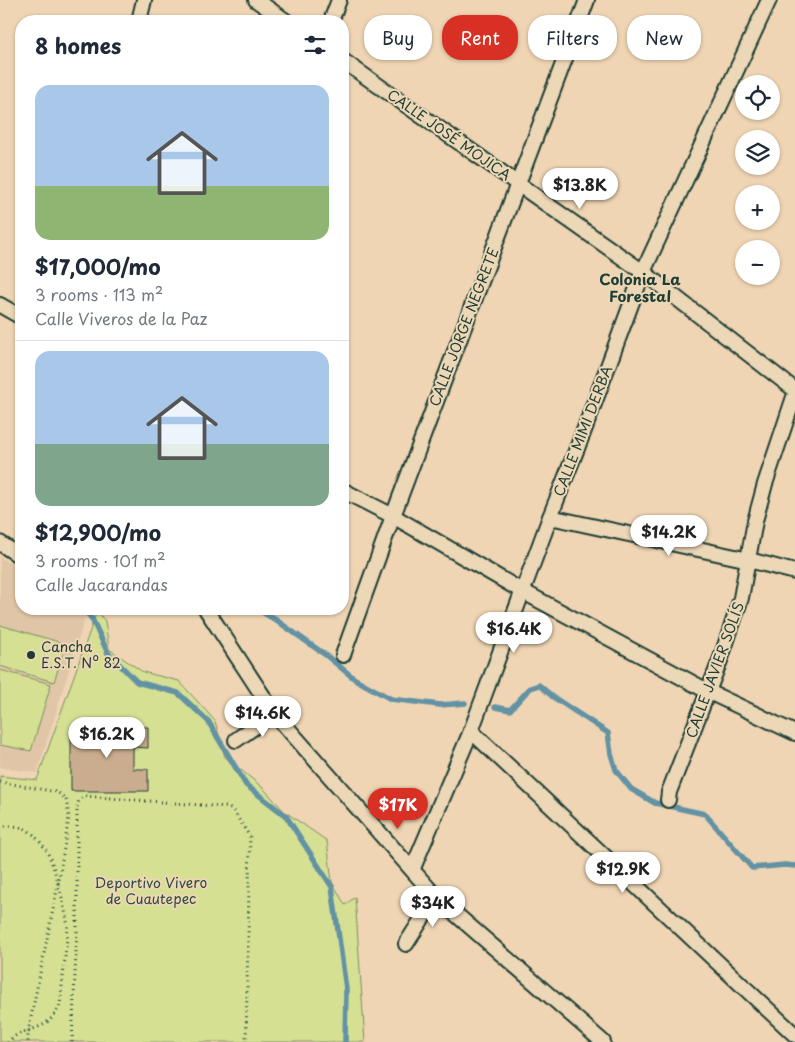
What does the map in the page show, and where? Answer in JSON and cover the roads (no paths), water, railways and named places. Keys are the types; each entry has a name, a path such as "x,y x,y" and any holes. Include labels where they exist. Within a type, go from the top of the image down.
{"street":[{"path":"140,15 144,0"},
{"path":"256,0 277,15"},
{"path":"333,15 339,0"},
{"name":"CALLE JORGE NEGRETE","path":"343,654 587,0"},
{"name":"CALLE MIMI DERBA","path":"413,868 471,731 643,272 769,0"},
{"name":"CALLE JOSÉ MOJICA","path":"349,65 643,272 795,392"},
{"path":"0,305 15,314"},
{"name":"CALLE JAVIER SOLÍS","path":"668,800 669,792 709,692 741,598 762,493 795,392"},
{"path":"349,494 393,516 522,591 709,692 795,733"},
{"path":"550,517 749,560 795,572"},
{"path":"0,544 15,553"},
{"path":"210,615 274,713 436,896 603,1042"},
{"path":"236,740 274,713"},
{"path":"471,731 795,1035 787,1042"},
{"path":"406,944 436,896"}],"waterway":[{"path":"88,615 108,653 137,682 178,693 208,721 246,785 286,816 332,887 346,989 345,1042"},
{"path":"267,615 327,656 355,679 391,699 440,705 465,703"},
{"path":"495,707 510,710 530,688 539,685 553,697 608,733 611,754 616,770 631,789 655,803 705,814 752,868 795,866"}],"place":[{"name":"Cancha E.S.T. Nº 82","path":"31,655"}],"district":[{"name":"Colonia La Forestal","path":"640,288"}],"park label":[{"name":"Deportivo Vivero de Cuautepec","path":"151,892"}]}
